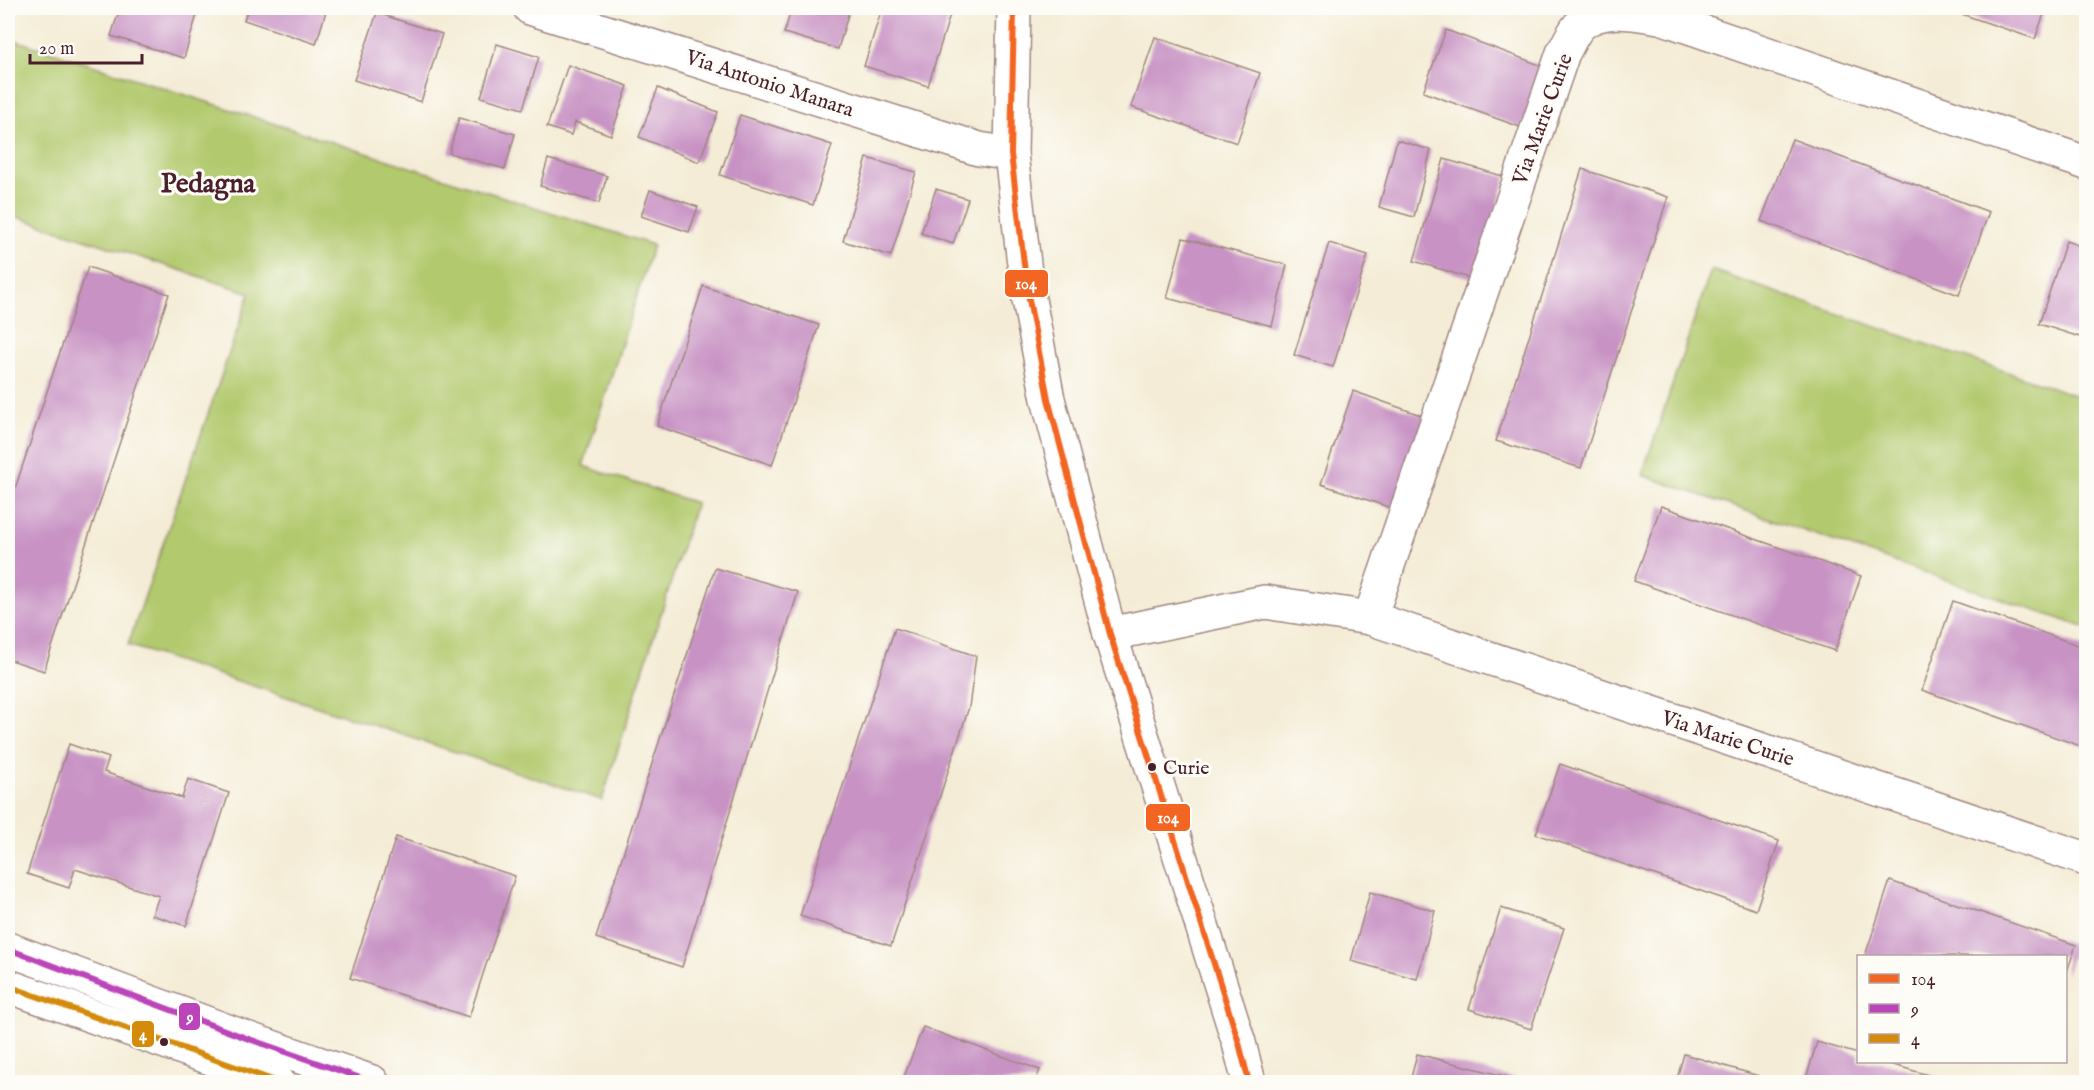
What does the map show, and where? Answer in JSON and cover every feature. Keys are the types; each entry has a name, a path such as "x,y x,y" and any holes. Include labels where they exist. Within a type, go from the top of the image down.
{"street":[{"name":"Via Antonio Manara","path":"530,8 979,149 1011,154"},
{"path":"1014,8 1011,154 1027,289 1048,399 1110,634 1239,1044 1249,1083"},
{"name":"Via Marie Curie","path":"1370,618 1563,53 1580,25 1601,14 1629,12 1660,17 2086,163"},
{"name":"Via Marie Curie","path":"1110,634 1265,602 1370,618 2086,859"},
{"path":"8,949 241,1053 278,1083"},
{"path":"8,986 241,1053 352,1079"},
{"path":"1239,1044 1242,1083"}],"green space":[{"path":"8,38 653,245 583,466 696,503 602,800 128,645 250,293 8,214"},
{"path":"1711,270 2086,399 2086,628 1642,475"}],"building":[{"path":"120,8 199,8 184,58 111,36"},
{"path":"248,8 327,8 316,44 244,20"},
{"path":"792,8 850,8 838,49 784,33"},
{"path":"882,8 952,8 928,86 864,66"},
{"path":"1944,8 2046,8 2035,39"},
{"path":"377,13 442,34 421,102 354,80"},
{"path":"1446,30 1545,67 1523,128 1423,92"},
{"path":"1155,37 1260,73 1237,143 1131,107"},
{"path":"497,44 539,57 523,109 481,97"},
{"path":"568,65 628,86 611,135 575,122 571,135 547,127"},
{"path":"658,88 718,112 699,162 639,137"},
{"path":"740,115 832,145 813,205 720,175"},
{"path":"459,118 515,134 505,169 449,153"},
{"path":"1792,139 1989,212 1959,295 1761,221"},
{"path":"1397,140 1431,150 1414,217 1379,207"},
{"path":"867,158 916,172 891,256 843,241"},
{"path":"548,159 607,176 599,203 540,186"},
{"path":"1444,159 1506,177 1476,280 1414,261"},
{"path":"1582,169 1668,197 1581,468 1496,441"},
{"path":"936,189 968,199 953,244 921,233"},
{"path":"650,190 698,207 689,232 641,216"},
{"path":"1183,238 1287,265 1272,326 1167,298"},
{"path":"2066,241 2086,248 2086,339 2039,324"},
{"path":"1329,243 1368,255 1333,367 1294,355"},
{"path":"88,267 169,294 44,671 8,659 8,510"},
{"path":"703,286 819,325 772,465 657,426"},
{"path":"1353,391 1426,417 1394,509 1321,484"},
{"path":"1661,506 1861,576 1835,651 1634,581"},
{"path":"715,568 798,592 682,967 596,938"},
{"path":"1953,601 2086,648 2086,748 1922,690"},
{"path":"895,628 976,656 969,707 891,946 800,916"},
{"path":"69,744 109,758 104,772 182,798 188,779 229,793 186,926 152,915 159,896 75,869 69,888 27,874"},
{"path":"1560,764 1779,841 1756,910 1536,834"},
{"path":"396,837 515,876 469,1017 350,978"},
{"path":"1890,881 2076,945 2067,972 2067,955 1865,955"},
{"path":"1370,892 1435,911 1417,979 1351,961"},
{"path":"1501,908 1564,928 1531,1029 1469,1009"},
{"path":"923,1027 1040,1070 1035,1082 902,1082"},
{"path":"1817,1042 1857,1054 1857,1063 1886,1063 1932,1076 1930,1082 1805,1082"},
{"path":"1417,1054 1517,1079 1516,1082 1410,1082"},
{"path":"1684,1054 1759,1076 1757,1082 1676,1082"}],"transit line":[{"name":"104","path":"1014,8 1011,154 1027,289 1048,399 1110,634 1239,1043 1249,1082"},
{"name":"9","path":"8,949 246,1038 372,1082"},
{"name":"4","path":"8,986 278,1082"}],"place":[{"name":"Curie","path":"1152,767"}],"district":[{"name":"Pedagna","path":"208,183"}]}
